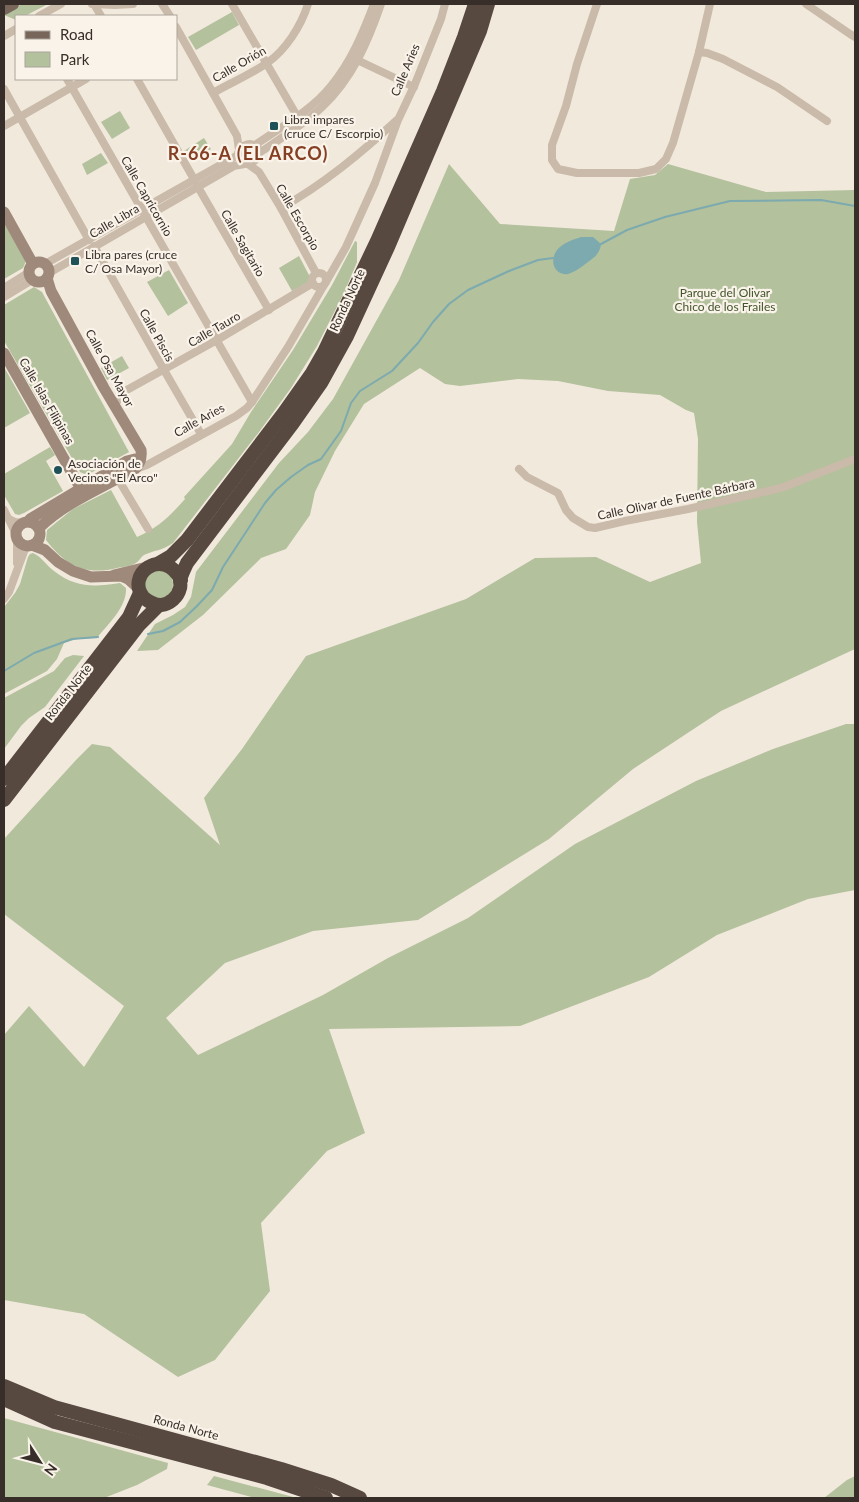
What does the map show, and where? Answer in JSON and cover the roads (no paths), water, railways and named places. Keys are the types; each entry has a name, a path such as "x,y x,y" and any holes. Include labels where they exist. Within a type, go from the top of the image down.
{"highway":[{"name":"Ronda Norte","path":"4,779 129,617 139,591 140,577 153,565 171,556 187,540 312,373 324,352 372,250 443,91 475,4"},
{"name":"Ronda Norte","path":"4,800 139,625 159,605 168,603 176,598 180,589 180,580 187,563 321,383 347,336 388,247 480,31 488,4"},
{"path":"153,565 170,566 176,571 180,580"},
{"path":"139,591 148,602 159,605"},
{"name":"Ronda Norte","path":"4,1386 54,1407 281,1468 331,1485 360,1498"},
{"path":"4,1399 55,1422 267,1478 326,1498"}],"main road":[{"path":"4,9 12,4"},
{"name":"Calle Osa Mayor","path":"4,212 141,450 142,454 137,465"},
{"name":"Calle Islas Filipinas","path":"4,353 84,492"},
{"name":"Calle Aries","path":"33,527 30,519 84,492 118,479 137,465 137,459 131,459 84,492"},
{"path":"33,527 18,527 23,541 45,550"},
{"path":"23,541 38,540 33,527"},
{"path":"33,527 45,550 58,562 73,571 91,577 121,576 139,591"},
{"path":"110,576 153,565"}],"street":[{"path":"41,15 61,4"},
{"path":"93,4 133,4"},
{"path":"93,4 100,15"},
{"path":"162,4 169,15"},
{"path":"232,4 296,116"},
{"name":"Calle Orión","path":"213,93 266,63 278,54 295,31 306,12 308,4"},
{"path":"246,164 254,162 259,156 322,108 349,75 374,4"},
{"path":"239,153 243,145 252,144 316,102 354,59 371,33 381,4"},
{"name":"Calle Aries","path":"137,465 147,465 248,408 288,347 346,247 375,184 398,120 414,87 441,19 445,4"},
{"path":"597,4 552,145 552,160 558,170 577,174 640,174 656,169 666,159 673,143 699,52 710,4"},
{"path":"806,4 855,37"},
{"path":"4,36 15,30"},
{"path":"178,32 237,136 240,160 259,172"},
{"path":"699,52 723,59 778,87 827,121"},
{"path":"354,59 414,87"},
{"name":"Calle Capricornio","path":"68,80 252,402"},
{"path":"4,126 84,80"},
{"name":"Calle Sagitario","path":"138,80 269,310"},
{"name":"Calle Piscis","path":"4,89 201,434"},
{"path":"282,208 332,175 398,120"},
{"path":"237,136 252,144 259,156 259,172"},
{"name":"Calle Libra","path":"197,184 239,153"},
{"name":"Calle Libra","path":"39,272 197,184 234,166 246,164"},
{"name":"Calle Escorpio","path":"259,172 282,208 316,273"},
{"path":"4,288 39,272"},
{"path":"4,297 39,272"},
{"path":"316,273 321,273 325,275 325,283 319,287 313,283 312,278 316,273"},
{"name":"Calle Tauro","path":"115,406 118,398 125,392 313,283"},
{"path":"106,391 125,392"},
{"name":"Calle Olivar de Fuente Bárbara","path":"518,469 527,477 558,494 566,510 573,518 588,527 595,528 625,520 688,509 782,488 855,460"},
{"path":"118,479 148,529"},
{"path":"4,510 23,541 17,570 9,592 4,599"},
{"path":"9,519 33,527"}],"water":[{"path":"581,237 593,237 601,244 595,256 568,274 563,274 556,270 553,258 557,250"}],"waterway":[{"path":"601,244 627,230 665,217 730,201 821,200 855,206"},
{"path":"148,634 163,631 180,622 212,590 223,567 265,503 291,477 308,465 321,459 341,431 351,403 360,391 392,371 418,343 449,304 468,290 509,271 538,260 553,258"},
{"path":"4,671 34,653 72,639 98,637"}],"place":[{"name":"Libra impares (cruce C/ Escorpio)","path":"274,126"},
{"name":"Libra pares (cruce C/ Osa Mayor)","path":"75,261"},
{"name":"Asociación de Vecinos \"El Arco\"","path":"58,470"}],"district":[{"name":"R-66-A (EL ARCO)","path":"248,153"}],"park label":[{"name":"Parque del Olivar Chico de los Frailes","path":"725,299"}]}
